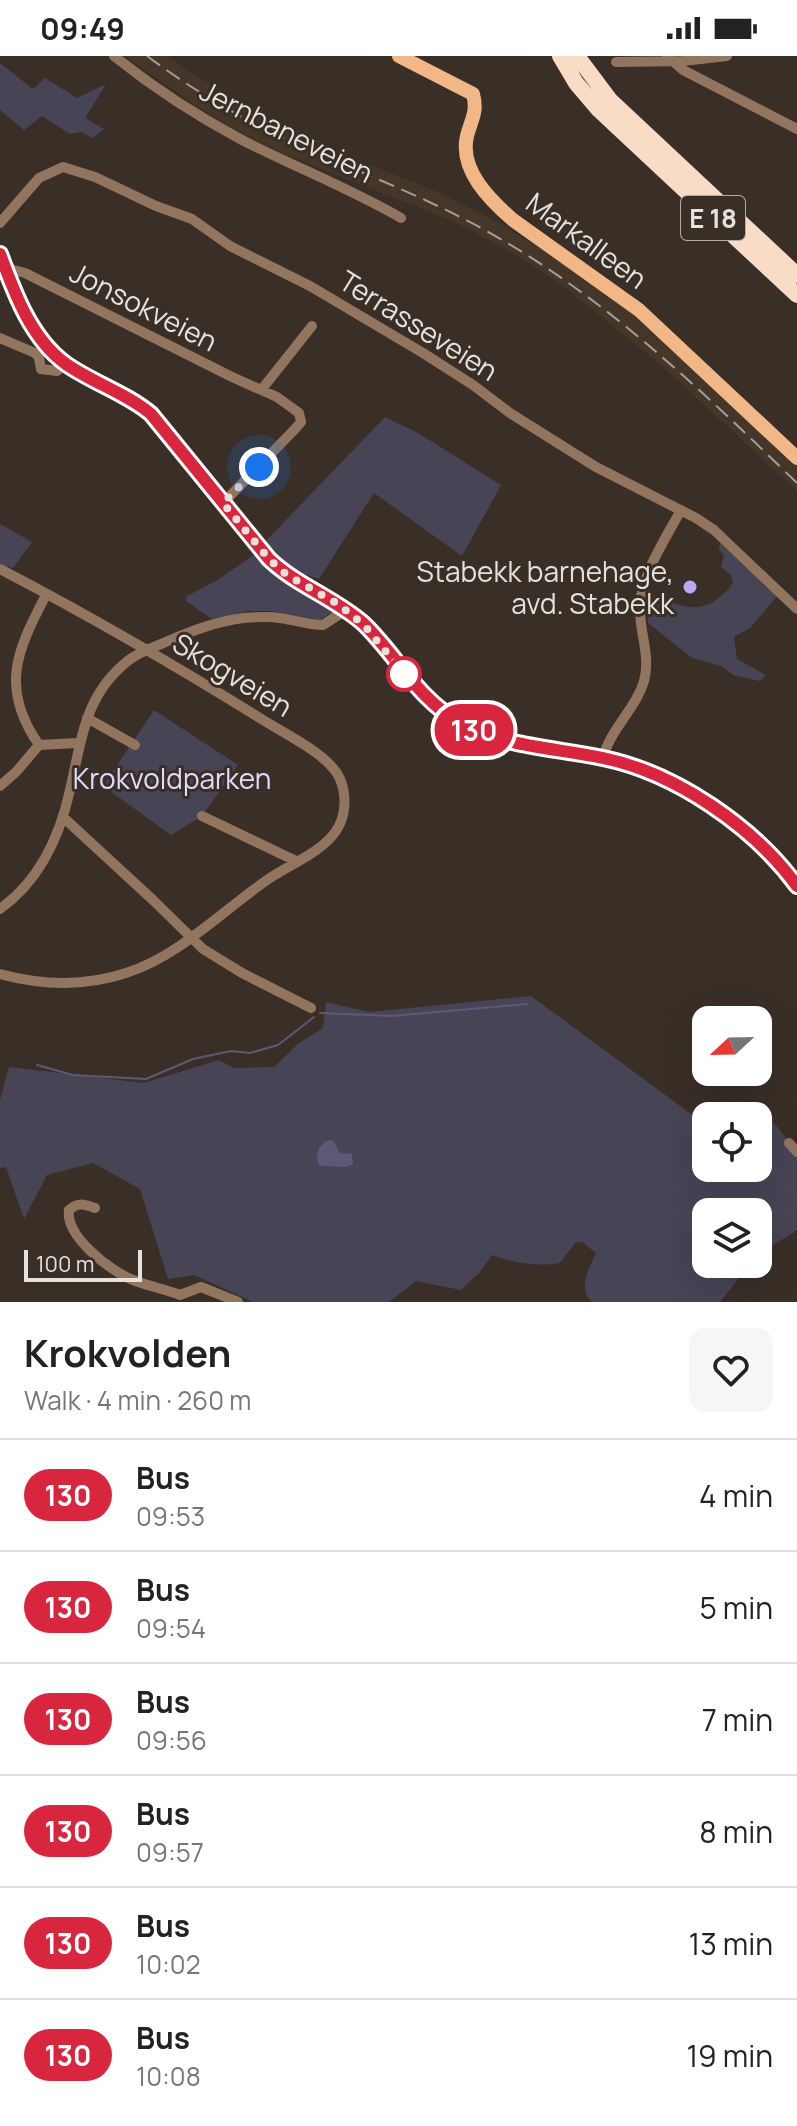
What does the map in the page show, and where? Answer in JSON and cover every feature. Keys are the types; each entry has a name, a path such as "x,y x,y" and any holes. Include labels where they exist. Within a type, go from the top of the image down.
{"highway":[{"name":"E 18","path":"560,56 576,83 599,110 797,295"},
{"name":"E 18","path":"577,56 610,100 797,275"}],"main road":[{"name":"Markalleen","path":"399,56 473,94 477,107 466,142 467,160 480,185 497,206 639,310 797,458"},
{"path":"0,254 39,336 66,364 151,414 278,567 346,610 374,636 438,708 486,735 603,758 656,776 727,817 766,849 797,887"}],"street":[{"name":"Jernbaneveien","path":"114,56 204,119 401,218"},
{"path":"616,62 668,58 683,61 727,56"},
{"path":"668,58 797,129"},
{"name":"Terrasseveien","path":"0,223 35,182 54,169 63,167 95,177 192,219 230,246 310,286 423,353 510,413 613,477 681,510 726,539 797,609"},
{"name":"Jonsokveien","path":"6,268 25,273 232,377 262,389 299,413 301,422 223,503"},
{"path":"262,389 312,326"},
{"path":"0,338 35,353 41,369 57,371 66,364"},
{"path":"603,758 607,744 643,685 646,662 640,613 642,592 681,510"},
{"name":"Skogveien","path":"0,569 166,660 298,742 334,769 343,791 344,814 335,833 150,964 93,981 27,981 0,974"},
{"path":"39,745 18,718 9,684 15,655 46,595"},
{"path":"0,909 22,889 45,859 63,817 78,743 93,702 127,662 146,650 227,620 268,616 323,625 346,610"},
{"path":"87,718 135,745"},
{"path":"0,786 39,745 78,743"},
{"path":"202,816 296,861"},
{"path":"63,817 203,949 311,1008"},
{"path":"789,1143 797,1152"},
{"path":"95,1208 82,1204 73,1206 69,1210 69,1221 93,1254 119,1273 180,1295 201,1287 238,1302"}],"shaded area":[{"path":"125,56 169,56 191,73 261,113 358,160 441,193 494,220 546,252 636,316 797,463 797,491 659,363 568,290 519,256 452,221 282,153 246,135 203,111"},
{"path":"329,1140 334,1141 339,1153 352,1154 353,1164 347,1167 320,1166 318,1151"}],"green space":[{"path":"0,63 33,89 45,78 77,98 106,84 85,118 104,129 92,138 82,132 70,134 42,116 24,130 0,110"},
{"path":"385,417 418,433 501,485 462,556 374,493 319,579 291,570 259,548"},
{"path":"0,524 32,542 13,568 0,565"},
{"path":"720,543 778,595 750,628 734,637 737,659 766,675 760,681 733,675 721,666 692,658 648,623 649,593 684,606 704,606 713,602 733,583 731,575 721,567 724,556 719,549"},
{"path":"255,554 296,589 346,610 320,620 271,611 248,611 212,619 186,601 187,596 216,581"},
{"name":"Krokvoldparken","path":"154,710 238,765 202,816 171,835 103,786"},
{"path":"531,996 692,1115 692,1182 772,1182 772,1120 797,1152 797,1230 772,1246 772,1198 692,1198 692,1278 739,1278 720,1302 592,1302 585,1285 596,1253 582,1242 576,1242 560,1263 526,1264 492,1255 461,1290 416,1281 389,1302 253,1302 194,1275 168,1279 140,1189 93,1163 47,1175 24,1219 6,1167 0,1168 0,1100 9,1067 144,1083 219,1060 234,1068 274,1067 298,1044 323,1028 326,1002 369,1012"}],"waterway":[{"path":"320,1013 392,1016 527,1004"},
{"path":"37,1065 73,1075 146,1079 193,1059 231,1051 250,1053 278,1045 314,1017"}],"railway":[{"path":"147,56 247,119 432,203 481,228 568,282 686,378 797,483"}],"bus line":[{"name":"130","path":"0,254 33,325 55,355 151,414 269,559 287,575 338,604 364,625 411,682 438,708 486,735 618,761 656,776 746,830 797,886"}],"place":[{"name":"Stabekk barnehage, avd. Stabekk","path":"690,587"}],"route":[{"path":"259,467 223,503 269,559 287,575 338,604 364,625 404,674"}]}
